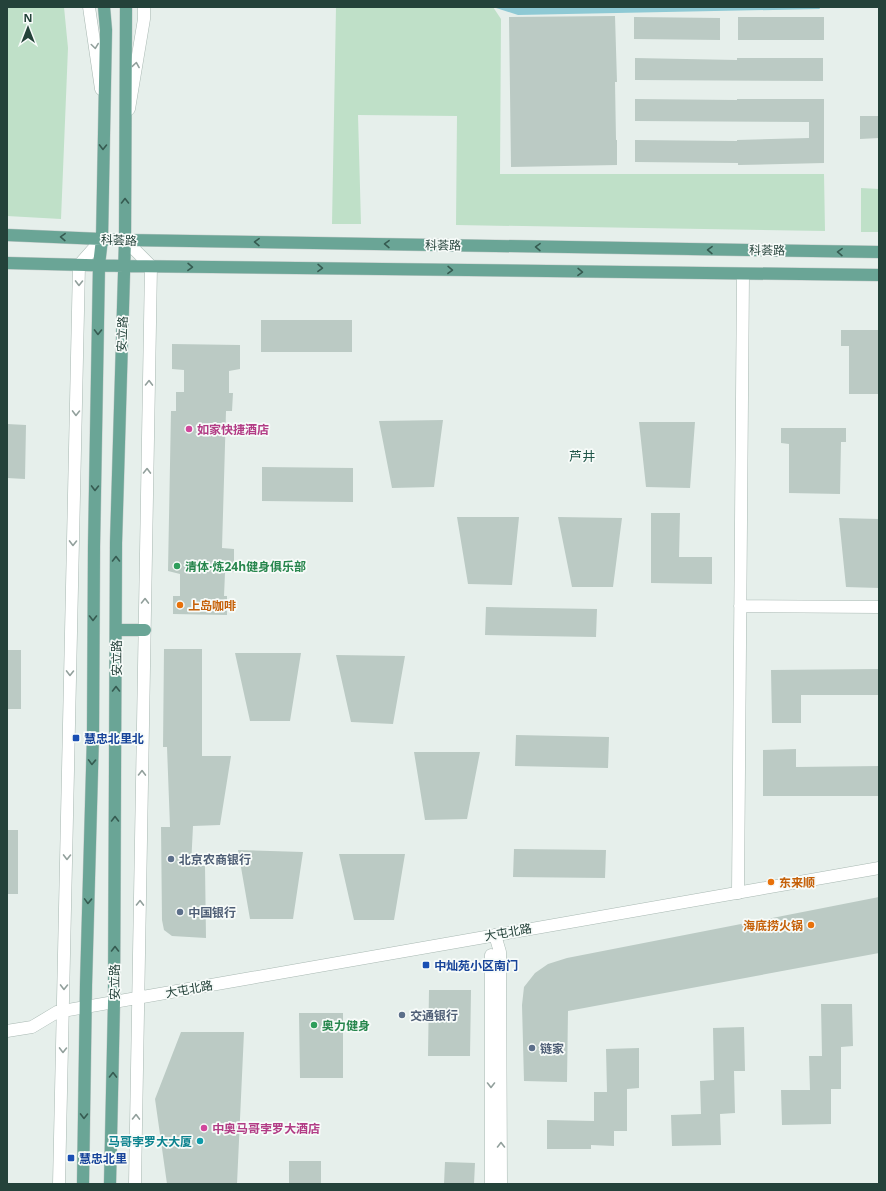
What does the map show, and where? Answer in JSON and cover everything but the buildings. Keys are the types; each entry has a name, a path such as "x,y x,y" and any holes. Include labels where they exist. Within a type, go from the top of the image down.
{"main road":[{"name":"安立路","path":"83,1184 85,1007 93,735 94,547 99,266 102,239 106,30 104,7"},
{"name":"安立路","path":"110,1184 114,1002 116,543 125,240 126,7"},
{"name":"科荟路","path":"7,235 125,240 879,252"},
{"name":"科荟路","path":"7,263 99,266 879,275"},
{"path":"116,630 144,630"}],"street":[{"name":"安立路","path":"90,7 104,108"},
{"name":"安立路","path":"125,132 144,19 144,7"},
{"path":"59,1184 64,1011 79,265 102,239"},
{"path":"125,240 151,266"},
{"name":"安立路","path":"135,1184 151,266"},
{"path":"738,893 743,274"},
{"path":"740,606 879,607"},
{"name":"大屯北路","path":"114,1002 879,868"},
{"path":"491,1184 491,953 495,935"},
{"path":"495,935 500,952 501,1184"},
{"path":"7,1031 32,1027 57,1012 114,1002"}],"green space":[{"path":"7,7 64,7 68,48 61,219 7,216"},
{"path":"336,7 493,7 501,19 500,174 824,174 825,231 456,225 457,116 358,115 361,224 332,224"},
{"path":"861,188 879,189 879,232 861,232"}],"water":[{"path":"493,7 819,7 820,9 518,15"}],"place":[{"name":"如家快捷酒店","path":"189,429"},
{"name":"清体·炼24h健身俱乐部","path":"177,566"},
{"name":"上岛咖啡","path":"180,605"},
{"name":"慧忠北里北","path":"76,738"},
{"name":"北京农商银行","path":"171,859"},
{"name":"东来顺","path":"771,882"},
{"name":"中国银行","path":"180,912"},
{"name":"海底捞火锅","path":"811,925"},
{"name":"中灿苑小区南门","path":"426,965"},
{"name":"交通银行","path":"402,1015"},
{"name":"奥力健身","path":"314,1025"},
{"name":"链家","path":"532,1048"},
{"name":"中奥马哥孛罗大酒店","path":"204,1128"},
{"name":"马哥孛罗大大厦","path":"200,1141"},
{"name":"慧忠北里","path":"71,1158"}],"district":[{"name":"芦井","path":"582,456"}]}
